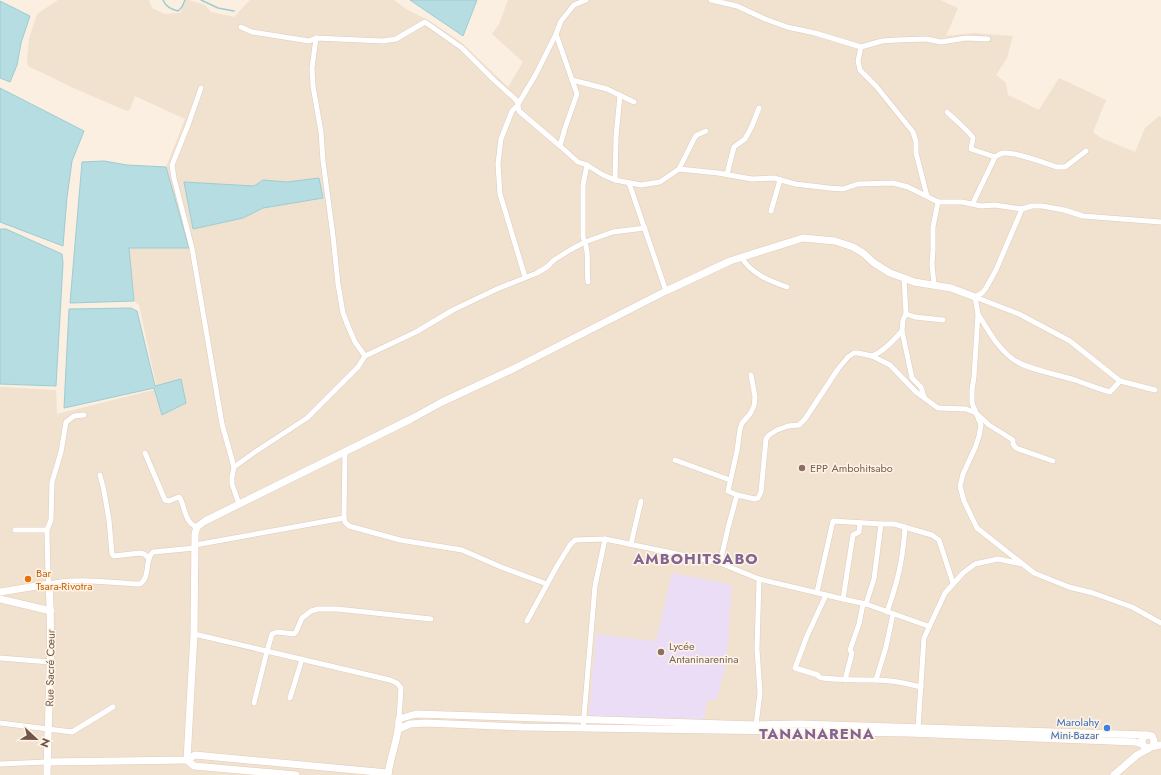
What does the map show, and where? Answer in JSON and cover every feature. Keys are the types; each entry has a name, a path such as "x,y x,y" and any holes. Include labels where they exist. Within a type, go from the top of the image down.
{"street":[{"path":"525,277 504,213 500,194 498,156 501,138 512,111 517,106 556,34 561,21 569,9 586,0"},
{"path":"711,0 737,6 787,27 815,33 861,47 882,41 897,40 926,39 941,42 966,38 988,39"},
{"path":"241,27 252,32 309,41 316,38 376,41 393,40 425,22 462,48 514,97 517,101 519,111 578,162 587,165 603,175 615,180 641,185 660,182 679,169 695,137 706,131"},
{"path":"556,34 577,94 560,146"},
{"path":"316,38 312,68 312,86 321,132 323,161 338,284 343,313 354,342 365,356"},
{"path":"861,47 858,61 860,70 876,86 913,132 916,142 916,153 927,196"},
{"path":"572,80 607,89 634,102"},
{"path":"201,88 172,165 192,248 222,424 234,467 232,484 239,504"},
{"path":"615,180 616,138 620,95"},
{"path":"727,174 734,147 745,138 752,126 759,108"},
{"path":"947,112 957,123 970,133 973,138 971,149 995,157"},
{"path":"974,203 995,157 1003,153 1065,168 1086,151"},
{"path":"587,165 583,185 583,237 585,242 588,282"},
{"path":"679,169 727,174 752,179 774,178 802,185 843,189 858,184 893,183 908,187 938,202 974,203 981,206 995,205 1022,209 1032,206 1042,206 1064,210 1083,216 1161,222"},
{"path":"771,212 780,180"},
{"path":"629,183 666,291"},
{"path":"934,285 932,264 933,227 938,202"},
{"path":"975,297 982,293 986,288 996,270 1022,209"},
{"path":"234,467 307,418 358,367 365,356 416,332 453,310 537,273 547,267 554,260 585,242 613,232 645,228"},
{"path":"187,760 194,634 195,534 197,527 205,521 411,419 442,402 513,369 666,291 741,257 803,238 835,240 853,247 863,253 874,263 904,278 914,282 951,288 1019,314 1070,341 1120,381 1155,390"},
{"path":"741,257 747,267 754,272 771,282 787,287"},
{"path":"904,278 906,314 903,320 902,331 912,378 921,387 924,398"},
{"path":"975,297 978,314 972,403 981,425 979,436 963,474 960,486 964,501 977,528 1034,573 1068,587 1093,593 1132,607 1161,623"},
{"path":"906,314 915,318 943,320"},
{"path":"978,314 991,335 1008,354 1023,364 1110,392 1120,381"},
{"path":"872,356 878,354 902,331"},
{"path":"751,375 755,398 754,406 750,414 742,423 740,429 737,451 728,491 737,495 755,499 758,498 761,492 766,439 769,435 788,426 799,425 805,419 838,369 848,357 858,353 872,356 890,365 916,392 938,408 966,409 976,413 989,425 1013,440 1013,444 1016,448 1053,460"},
{"path":"49,584 47,530 51,520 52,482 66,422 74,416 84,415"},
{"path":"345,451 344,518 345,522 349,526 400,540 462,550 547,584"},
{"path":"144,452 165,500 169,501 179,497 188,521 191,525 197,527"},
{"path":"675,460 730,480"},
{"path":"100,475 109,520 112,554 114,556 140,553 149,558"},
{"path":"720,563 737,495"},
{"path":"631,544 641,502"},
{"path":"0,592 61,581 140,584 145,579 150,554 153,552 195,546 344,518"},
{"path":"817,592 833,521 894,524 932,534 939,540 953,583"},
{"path":"843,599 852,535 859,532 860,523"},
{"path":"845,680 852,653 850,650 864,604 874,579 881,524"},
{"path":"887,612 898,580 903,552 905,527"},
{"path":"15,530 47,530"},
{"path":"583,728 595,586 605,539"},
{"path":"527,621 570,545 575,540 605,539 720,563 759,579 864,604 928,626"},
{"path":"918,728 924,638 928,626 944,593 963,573 975,564 998,559 1022,564"},
{"path":"752,727 760,693 757,650 759,579"},
{"name":"Rue Sacré Cœur","path":"46,775 51,610 49,584"},
{"path":"826,595 806,636 795,668 818,674 819,677 845,680 876,680 921,687"},
{"path":"0,599 51,610"},
{"path":"254,703 272,634 274,632 294,634 302,618 311,611 337,609 431,619"},
{"path":"876,680 886,647 893,614"},
{"path":"0,764 187,760 196,755 388,774 395,738 399,729 401,688 397,683 390,680 194,634"},
{"path":"0,658 50,662"},
{"path":"290,698 302,659"},
{"path":"0,723 72,732 113,707"},
{"path":"399,719 416,714 523,717 694,726"},
{"path":"522,727 523,717"},
{"path":"399,729 410,724 583,728 694,726 752,727 800,724 845,728 1003,734 1149,736 1161,742"},
{"path":"908,730 918,728 1003,734"},
{"path":"1036,735 1135,742 1146,748 1161,745"},
{"path":"1137,755 1142,745 1142,739 1149,736"},
{"path":"1114,775 1137,755 1152,747 1154,741 1149,736"},
{"path":"187,760 194,766 296,775"}],"shaded area":[{"path":"58,0 149,0 152,8 165,14 180,13 186,0 188,0 205,5 211,12 234,17 250,0 394,0 406,9 428,20 461,42 508,87 523,62 492,34 499,24 508,0 940,0 958,8 946,36 973,33 1013,36 1007,58 996,75 1006,83 1008,95 1039,110 1059,78 1106,100 1093,132 1101,138 1135,152 1145,128 1159,116 1161,117 1161,775 0,775 0,387 56,390 57,414 157,389 139,305 134,301 129,248 189,247 166,167 185,119 135,96 130,109 127,111 28,66 27,59 29,39 37,14"},
{"name":"Lycée Antaninarenina","path":"672,573 732,585 726,664 717,699 707,701 704,719 589,716 596,634 656,641"}],"water":[{"path":"410,0 477,0 463,36"},
{"path":"0,1 30,16 21,43 17,65 10,82 0,78"},
{"path":"0,88 84,131 72,161 63,246 0,222"},
{"path":"104,161 127,165 166,167 189,248 129,248 134,301 70,303 82,162"},
{"path":"319,178 323,198 263,208 243,218 193,229 184,182 254,186 263,180 287,182"},
{"path":"0,229 6,229 62,254 63,263 56,386 0,384"},
{"path":"131,308 137,311 155,386 181,379 186,403 162,415 154,388 64,408 69,309"}],"waterway":[{"path":"163,0 169,7 178,11 182,7 185,0"},
{"path":"201,0 218,8 234,11"}],"place":[{"name":"EPP Ambohitsabo","path":"802,468"},
{"name":"Bar Tsara-Rivotra","path":"28,579"},
{"name":"Lycée Antaninarenina","path":"661,652"},
{"name":"Marolahy Mini-Bazar","path":"1107,728"}],"district":[{"name":"AMBOHITSABO","path":"696,559"},
{"name":"TANANARENA","path":"817,734"}]}
